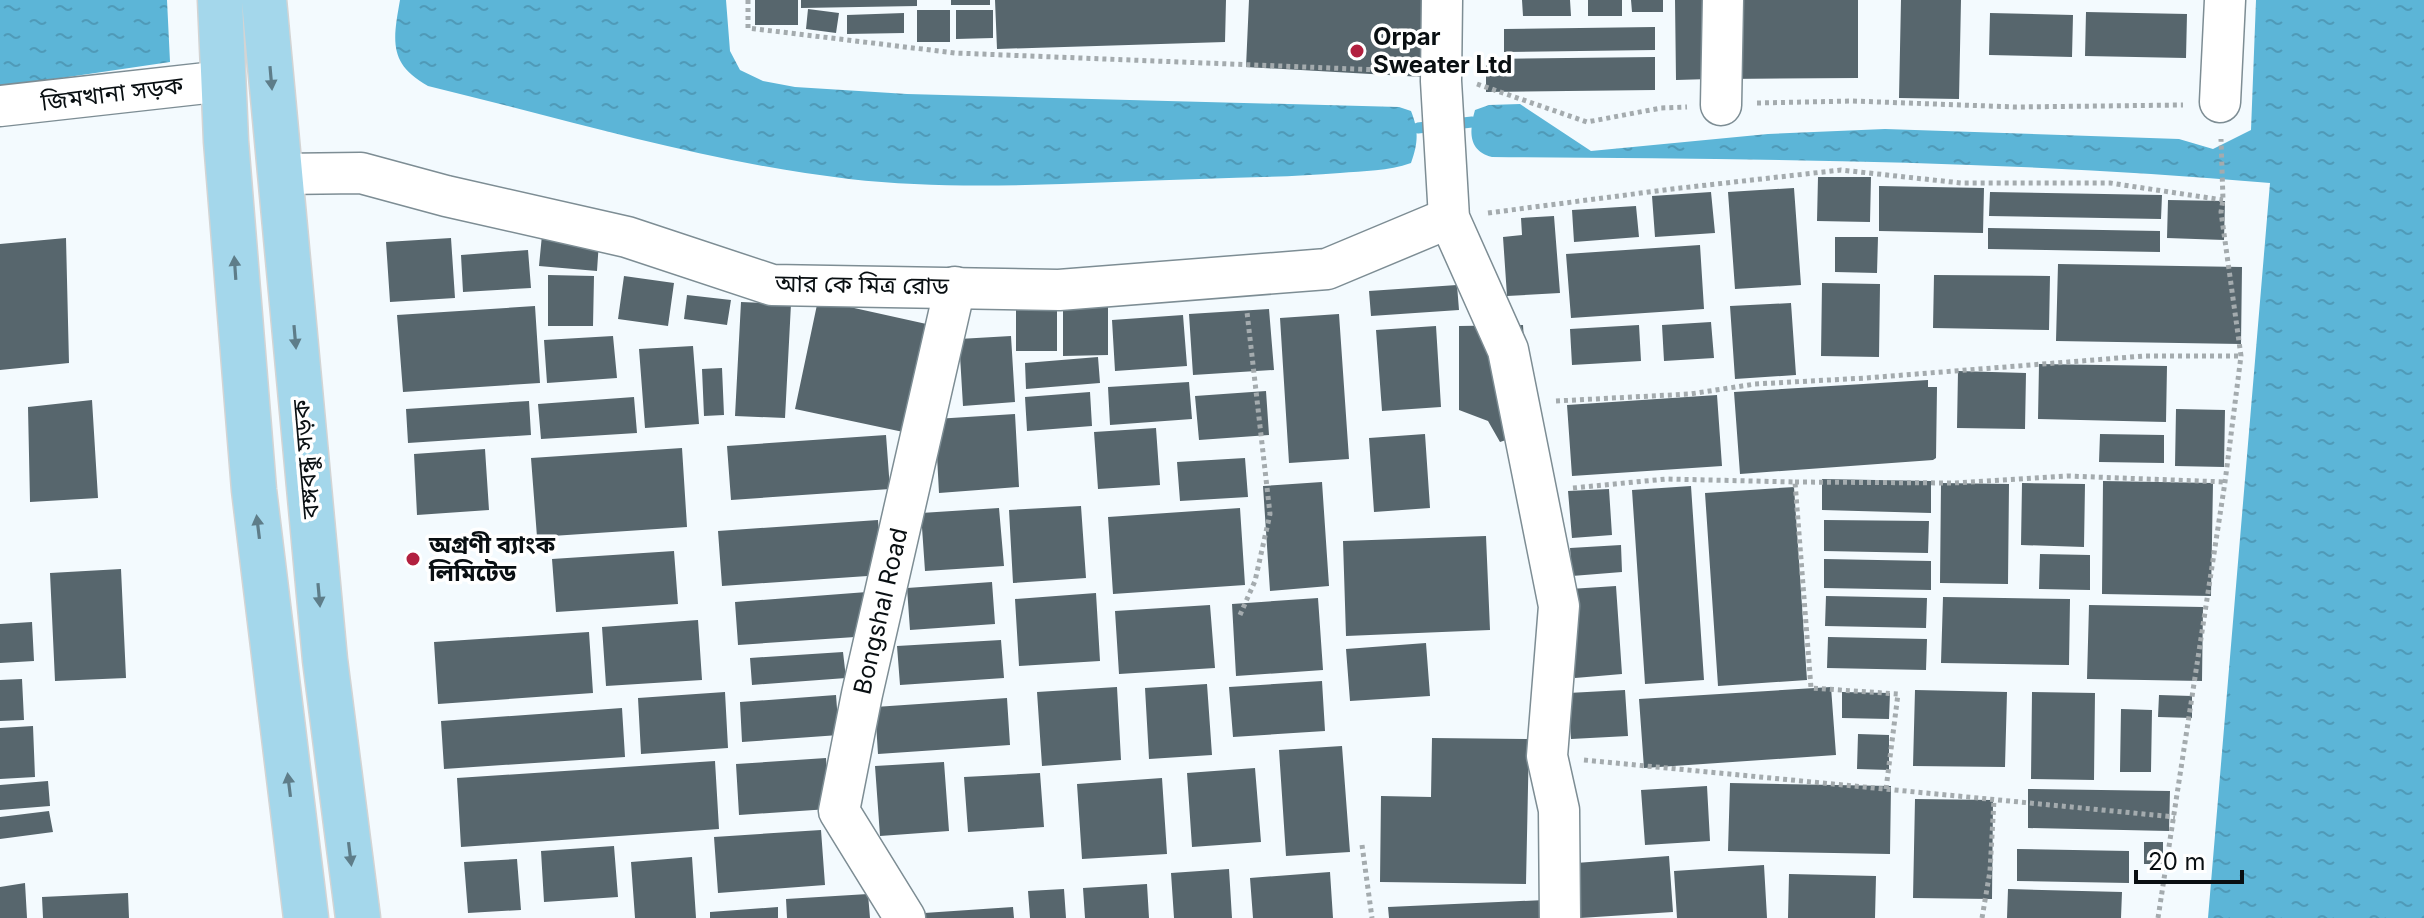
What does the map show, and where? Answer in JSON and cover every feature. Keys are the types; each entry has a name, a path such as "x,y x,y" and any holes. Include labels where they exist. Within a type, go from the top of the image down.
{"main road":[{"path":"220,0 237,289 254,490 306,918"},
{"name":"বঙ্গবন্ধু সড়ক","path":"264,0 325,660 358,918"}],"street":[{"path":"1442,0 1441,77 1448,211 1508,350 1559,606 1547,756 1559,810 1560,918"},
{"path":"1721,105 1723,0"},
{"path":"2220,102 2225,0"},
{"name":"জিমখানা সড়ক","path":"0,106 224,81"},
{"name":"আর কে মিত্র রোড","path":"280,174 361,173 446,196 627,237 772,285 1059,290 1327,269 1448,211"},
{"name":"Bongshal Road","path":"905,918 839,811 862,694 955,287"}],"path":[{"path":"748,0 748,28 955,53 1441,77 1587,122 1661,108 1721,105 1852,101 2016,107 2220,102 2221,212 2241,356 2225,482 2158,918"},
{"path":"1448,211 1841,170 1961,183 2110,183 2223,200"},
{"path":"1240,615 1255,581 1270,514 1242,275"},
{"path":"1519,402 1690,394 1755,384 2144,356 2241,356"},
{"path":"1537,491 1666,479 1953,483 2068,476 2225,482"},
{"path":"1795,482 1811,688 1898,694 1886,789"},
{"path":"1547,756 2175,817"},
{"path":"1982,918 1990,871 1994,800"},
{"path":"1362,845 1372,918"}],"water":[{"path":"0,0 167,0 170,62 0,87"},
{"path":"400,0 726,0 730,51 740,70 763,81 795,87 907,94 1399,107 1411,111 1416,143 1411,163 1402,166 1305,175 980,186 893,183 795,172 637,139 428,86 406,69 396,50"},
{"path":"2256,0 2424,0 2424,918 2208,918 2270,183 1979,165 1492,157 1478,150 1472,139 1475,110 1489,105 1520,104 1591,151 1768,134 1885,129 2179,139 2213,149 2251,130"}],"building":[{"path":"755,0 798,0 798,25 755,25"},
{"path":"801,0 917,0 917,6 801,8"},
{"path":"951,0 990,0 990,5 951,5"},
{"path":"995,0 1226,0 1225,42 997,49"},
{"path":"1249,0 1427,0 1423,77 1246,67"},
{"path":"1522,0 1570,0 1571,16 1523,16"},
{"path":"1588,0 1622,0 1622,16 1588,16"},
{"path":"1631,0 1663,0 1663,12 1632,12"},
{"path":"1675,0 1709,0 1710,79 1676,80"},
{"path":"1723,0 1858,0 1858,78 1724,79"},
{"path":"1901,0 1961,0 1959,99 1899,98"},
{"path":"808,9 839,13 836,33 806,29"},
{"path":"917,10 950,10 950,42 917,42"},
{"path":"956,10 993,10 993,38 956,39"},
{"path":"2086,12 2187,14 2186,58 2085,56"},
{"path":"904,13 904,33 847,34 847,15"},
{"path":"1990,13 2073,15 2072,57 1989,55"},
{"path":"1655,27 1655,50 1504,52 1504,29"},
{"path":"1655,57 1655,90 1486,92 1486,59"},
{"path":"1818,177 1871,177 1870,222 1817,221"},
{"path":"1879,186 1984,188 1983,233 1879,231"},
{"path":"1794,188 1801,285 1735,289 1728,192"},
{"path":"1711,192 1715,233 1655,237 1652,196"},
{"path":"1990,192 2162,195 2161,219 1989,216"},
{"path":"2168,200 2225,201 2224,240 2167,238"},
{"path":"1636,206 1639,237 1574,242 1572,210"},
{"path":"1554,216 1560,293 1507,296 1503,237 1522,235 1521,218"},
{"path":"1988,228 2160,231 2160,252 1988,249"},
{"path":"542,235 599,241 597,271 539,266"},
{"path":"1835,237 1878,237 1877,273 1835,272"},
{"path":"66,238 69,363 0,370 0,244"},
{"path":"451,238 455,298 390,302 386,242"},
{"path":"1700,245 1704,309 1571,318 1566,254"},
{"path":"528,250 531,288 463,292 461,255"},
{"path":"2058,264 2242,267 2241,344 2056,341"},
{"path":"548,275 594,276 593,326 548,326"},
{"path":"1934,275 2050,276 2049,330 1933,328"},
{"path":"624,276 674,283 668,326 618,319"},
{"path":"1822,283 1880,284 1879,357 1821,356"},
{"path":"1457,285 1459,310 1371,316 1369,291"},
{"path":"1063,292 1108,292 1108,355 1063,356"},
{"path":"687,295 731,300 727,325 684,319"},
{"path":"818,300 931,325 908,433 795,409"},
{"path":"1016,300 1057,300 1057,351 1016,351"},
{"path":"741,302 791,304 785,418 735,416"},
{"path":"1791,303 1796,375 1735,379 1730,306"},
{"path":"535,306 540,383 403,392 397,315"},
{"path":"1269,309 1274,370 1193,375 1189,314"},
{"path":"1339,314 1349,459 1289,463 1280,318"},
{"path":"1183,315 1187,366 1115,371 1112,320"},
{"path":"1711,322 1714,358 1664,361 1662,325"},
{"path":"1523,325 1530,432 1500,442 1488,421 1459,410 1459,326"},
{"path":"1639,325 1641,361 1572,365 1570,329"},
{"path":"1436,326 1441,407 1382,411 1376,330"},
{"path":"613,336 617,378 547,383 544,340"},
{"path":"1011,336 1015,402 963,406 959,339"},
{"path":"693,346 699,424 645,428 639,349"},
{"path":"1098,357 1100,383 1026,389 1025,363"},
{"path":"2039,364 2167,366 2166,422 2038,419"},
{"path":"722,368 724,415 704,416 702,369"},
{"path":"1958,371 2026,373 2025,429 1957,428"},
{"path":"1928,380 1928,387 1937,387 1936,458 1933,460 1740,474 1734,392"},
{"path":"1189,382 1192,419 1110,425 1108,387"},
{"path":"1266,391 1269,435 1199,440 1195,396"},
{"path":"1090,392 1092,426 1027,431 1025,397"},
{"path":"1717,395 1722,466 1572,476 1567,405"},
{"path":"634,397 637,433 541,439 538,404"},
{"path":"92,400 98,498 30,502 28,407"},
{"path":"529,401 531,435 408,443 406,409"},
{"path":"2176,409 2225,410 2224,467 2175,466"},
{"path":"1015,414 1019,487 939,493 935,419"},
{"path":"1156,428 1160,485 1098,489 1094,432"},
{"path":"1425,434 1430,508 1374,512 1369,438"},
{"path":"2100,434 2164,435 2164,463 2099,462"},
{"path":"886,435 890,489 731,500 727,446"},
{"path":"682,448 687,527 537,537 531,458"},
{"path":"485,449 489,510 417,515 414,454"},
{"path":"1245,458 1248,497 1180,501 1177,462"},
{"path":"1822,479 1931,481 1931,513 1822,510"},
{"path":"2103,481 2213,483 2211,596 2102,594"},
{"path":"1322,482 1329,586 1270,591 1263,486"},
{"path":"1941,483 2009,484 2008,584 1940,583"},
{"path":"2022,483 2085,484 2084,547 2021,545"},
{"path":"1691,486 1704,680 1645,684 1632,490"},
{"path":"1794,487 1807,680 1718,686 1705,493"},
{"path":"1609,489 1612,535 1572,538 1568,491"},
{"path":"1081,506 1086,578 1013,583 1009,510"},
{"path":"999,508 1004,566 925,571 921,513"},
{"path":"1240,508 1245,585 1113,594 1108,517"},
{"path":"878,520 882,575 722,586 718,531"},
{"path":"1824,520 1929,521 1928,553 1824,551"},
{"path":"1486,536 1490,630 1346,636 1343,541"},
{"path":"1621,545 1622,572 1572,576 1570,548"},
{"path":"674,551 678,604 556,612 552,559"},
{"path":"2040,554 2090,555 2090,590 2039,589"},
{"path":"1824,559 1931,561 1931,590 1824,588"},
{"path":"121,569 126,678 55,681 50,573"},
{"path":"992,582 995,624 910,630 907,588"},
{"path":"1616,586 1622,674 1575,678 1570,589"},
{"path":"867,592 870,636 738,645 735,602"},
{"path":"1096,593 1100,661 1019,666 1015,599"},
{"path":"1826,596 1927,598 1926,628 1825,626"},
{"path":"1943,597 2070,599 2069,665 1941,663"},
{"path":"1318,598 1323,670 1236,676 1232,604"},
{"path":"1210,605 1215,668 1119,674 1115,611"},
{"path":"2089,605 2203,607 2202,681 2087,679"},
{"path":"698,620 702,680 606,686 602,627"},
{"path":"32,622 34,661 0,663 0,624"},
{"path":"589,632 593,693 438,704 434,642"},
{"path":"1828,637 1927,639 1926,670 1827,668"},
{"path":"1001,640 1004,678 900,685 897,646"},
{"path":"1426,643 1430,696 1350,701 1346,649"},
{"path":"843,652 846,678 752,685 750,658"},
{"path":"22,679 24,720 0,721 0,680"},
{"path":"1322,681 1325,731 1233,737 1229,687"},
{"path":"1207,684 1212,755 1149,759 1145,688"},
{"path":"1117,687 1121,760 1042,766 1037,692"},
{"path":"1831,687 1836,755 1644,768 1639,699"},
{"path":"1625,690 1628,736 1571,739 1568,693"},
{"path":"1915,690 2007,692 2005,767 1913,766"},
{"path":"725,692 728,748 641,754 638,698"},
{"path":"1842,692 1890,693 1889,719 1842,718"},
{"path":"2032,692 2095,693 2094,780 2031,779"},
{"path":"836,695 839,735 742,742 740,702"},
{"path":"2159,695 2192,696 2192,718 2158,717"},
{"path":"1007,698 1010,745 878,754 875,707"},
{"path":"622,708 625,757 444,769 441,721"},
{"path":"2121,709 2152,710 2151,772 2120,772"},
{"path":"33,726 35,777 0,779 0,728"},
{"path":"1858,734 1889,735 1889,770 1857,769"},
{"path":"1432,738 1529,739 1526,884 1380,882 1381,796 1431,797"},
{"path":"1342,746 1350,852 1286,856 1279,750"},
{"path":"826,758 829,809 739,815 736,764"},
{"path":"715,761 719,829 461,847 457,778"},
{"path":"944,762 949,831 880,836 875,766"},
{"path":"1255,768 1261,842 1192,847 1187,773"},
{"path":"1040,773 1044,827 968,832 964,777"},
{"path":"1162,778 1167,854 1082,859 1077,784"},
{"path":"48,781 50,806 0,810 0,785"},
{"path":"1730,783 1891,786 1890,854 1728,851"},
{"path":"1707,786 1710,841 1645,845 1641,790"},
{"path":"2028,789 2170,791 2169,831 2028,828"},
{"path":"1915,799 1993,800 1992,899 1913,898"},
{"path":"49,811 53,832 0,839 0,817"},
{"path":"821,830 825,885 718,893 714,837"},
{"path":"2144,842 2163,842 2163,864 2144,864"},
{"path":"614,846 618,897 544,902 541,851"},
{"path":"2017,849 2129,851 2129,883 2017,881"},
{"path":"1669,856 1673,912 1580,918 1576,863"},
{"path":"692,857 696,918 635,918 631,862"},
{"path":"517,859 521,910 468,913 464,862"},
{"path":"1764,865 1767,918 1677,918 1674,871"},
{"path":"1229,869 1232,918 1174,918 1171,873"},
{"path":"1330,872 1333,918 1253,918 1250,878"},
{"path":"1789,874 1876,876 1875,918 1788,918"},
{"path":"25,883 27,918 0,918 0,887"},
{"path":"1147,884 1149,918 1085,918 1083,888"},
{"path":"1064,889 1066,918 1030,918 1028,891"},
{"path":"2008,889 2122,892 2121,918 2007,918"},
{"path":"128,893 129,918 43,918 42,897"},
{"path":"868,894 870,918 787,918 786,899"},
{"path":"1545,900 1546,918 1389,918 1388,907"},
{"path":"778,907 778,918 710,918 710,912"},
{"path":"1013,907 1014,918 925,918 924,913"}],"waterway":[{"path":"1418,128 1472,122"}],"place":[{"name":"Orpar Sweater Ltd","path":"1357,51"},
{"name":"অগ্রণী ব্যাংক লিমিটেড","path":"413,559"}]}
